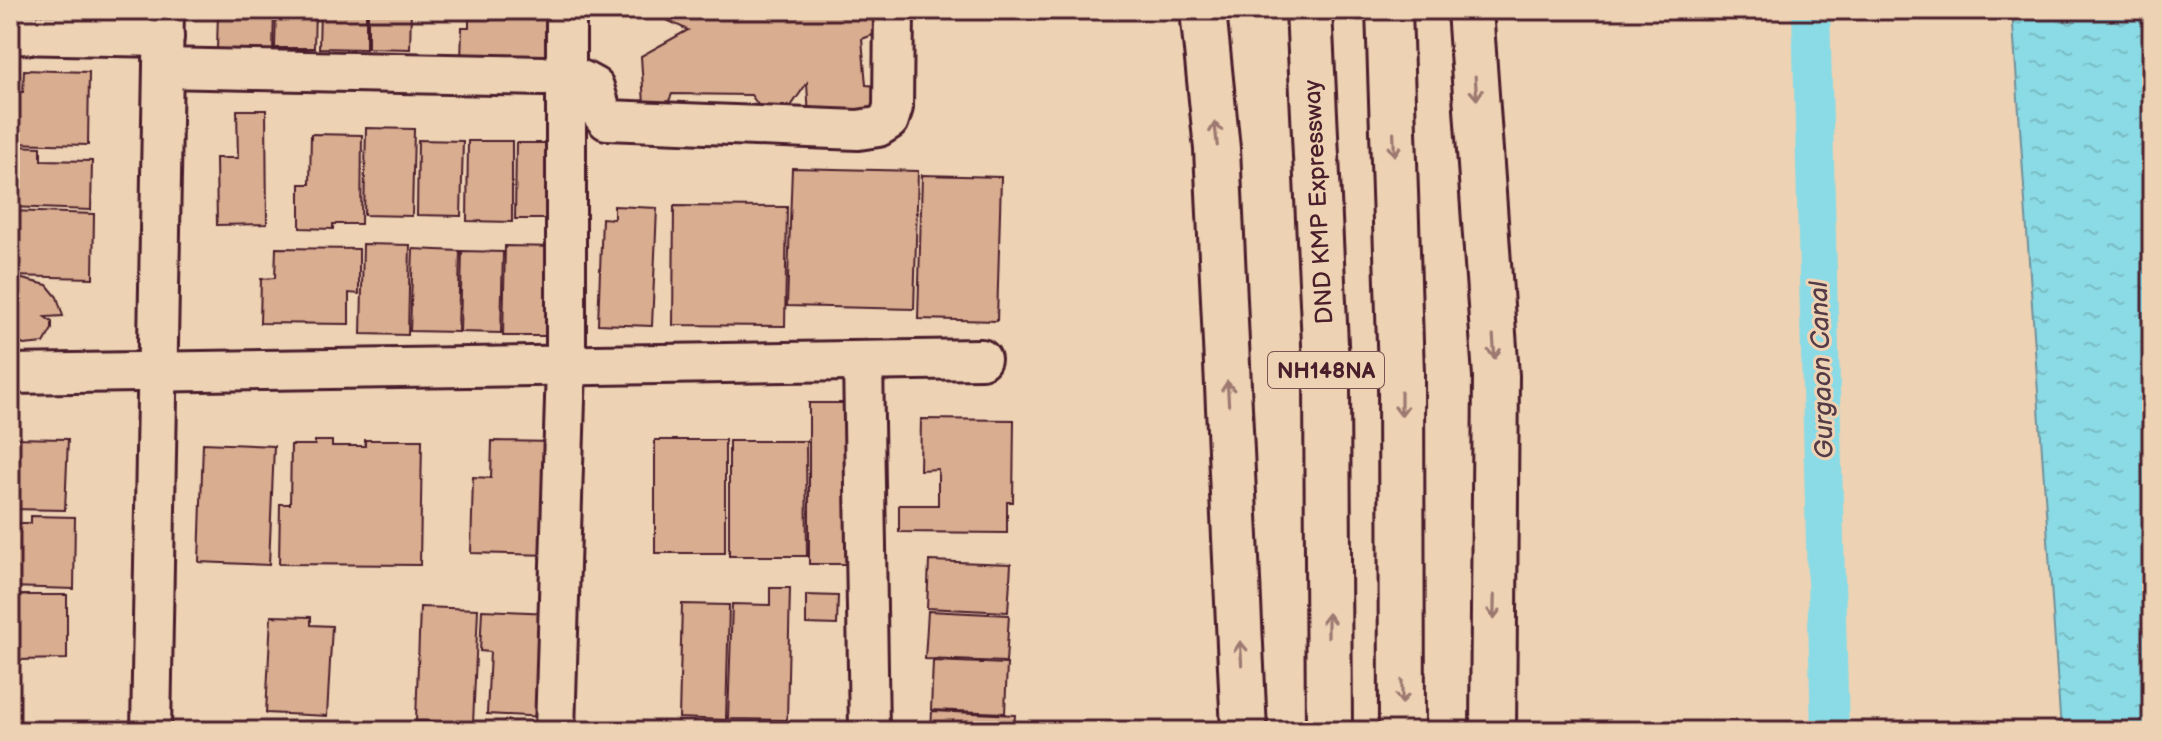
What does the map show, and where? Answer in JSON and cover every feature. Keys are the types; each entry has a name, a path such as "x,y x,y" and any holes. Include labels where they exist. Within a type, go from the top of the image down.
{"main road":[{"path":"1203,10 1217,149 1244,731"},
{"name":"DND KMP Expressway","path":"1309,10 1327,386 1329,731"},
{"name":"NH148NA","path":"1389,10 1401,373 1402,731"},
{"path":"1470,10 1496,376 1493,731"}],"street":[{"path":"555,731 566,366 554,78 566,10"},
{"path":"10,34 164,38 581,80 594,87 602,114 607,120 858,130 878,127 889,120 893,107 894,10"},
{"path":"151,731 164,38"},
{"path":"10,374 981,359"},
{"path":"863,361 869,731"}],"water":[{"path":"2012,10 2152,10 2152,731 2061,731"}],"building":[{"path":"218,10 274,10 273,51 217,50"},
{"path":"276,10 315,10 314,48 275,48"},
{"path":"320,10 366,10 366,49 319,48"},
{"path":"368,10 411,10 410,49 368,48"},
{"path":"469,10 557,10 557,65 461,63 462,27 469,27"},
{"path":"655,10 881,10 881,32 862,39 866,85 878,86 878,116 809,119 807,83 789,109 761,109 751,95 672,94 668,103 644,104 641,56 688,30 654,14"},
{"path":"24,70 89,72 88,145 10,143 10,82 14,82 13,92 23,92"},
{"path":"237,110 266,110 267,224 217,225 216,158 238,158"},
{"path":"366,128 414,129 412,216 364,215"},
{"path":"311,134 362,135 361,224 333,224 333,229 300,228 300,184 310,184"},
{"path":"418,140 463,141 461,216 417,215"},
{"path":"468,141 512,141 512,222 467,221"},
{"path":"516,143 559,143 559,219 515,219"},
{"path":"10,146 41,147 41,160 92,161 91,210 10,207"},
{"path":"792,168 918,171 914,309 787,306"},
{"path":"922,175 1001,177 997,321 918,319"},
{"path":"614,206 657,208 652,326 598,324 602,218 614,219"},
{"path":"674,206 787,207 785,326 673,325"},
{"path":"10,211 94,214 93,278 10,276"},
{"path":"363,244 410,245 408,335 361,334"},
{"path":"505,246 557,247 555,336 503,336"},
{"path":"276,248 359,249 359,294 349,293 349,324 260,323 261,279 275,278"},
{"path":"413,249 460,251 458,332 410,331"},
{"path":"462,251 503,252 501,333 460,332"},
{"path":"18,278 47,285 57,297 63,316 45,317 52,322 52,329 44,343 24,345 10,339 10,284 17,284"},
{"path":"809,403 855,403 855,564 809,564"},
{"path":"921,419 1014,420 1013,502 1007,502 1007,533 899,532 899,505 938,505 938,469 920,470"},
{"path":"10,438 68,439 65,510 10,509"},
{"path":"365,440 422,440 420,565 279,564 280,504 290,504 291,445 332,441 332,446 365,446"},
{"path":"655,440 725,440 725,553 655,553"},
{"path":"492,441 553,442 551,555 471,553 473,477 491,478"},
{"path":"729,441 806,441 807,556 729,556"},
{"path":"203,443 274,446 269,565 199,562"},
{"path":"31,516 75,517 74,589 10,587 10,523 31,523"},
{"path":"929,561 1011,564 1008,612 927,608"},
{"path":"770,588 790,588 787,720 728,719 732,604 770,605"},
{"path":"10,595 67,595 67,659 18,660 18,663 10,663"},
{"path":"806,595 838,596 837,625 806,624"},
{"path":"682,604 729,605 726,720 679,718"},
{"path":"420,607 478,609 473,724 416,721"},
{"path":"482,610 551,613 545,717 487,714 490,652 480,651"},
{"path":"928,611 1009,615 1006,662 925,659"},
{"path":"271,616 311,617 311,625 332,626 327,716 266,713"},
{"path":"933,661 1007,664 1005,713 931,710"},
{"path":"932,711 1015,715 1014,731 931,731"},
{"path":"10,723 73,724 73,731 10,731"}],"waterway":[{"name":"Gurgaon Canal","path":"1811,10 1830,731"}]}
